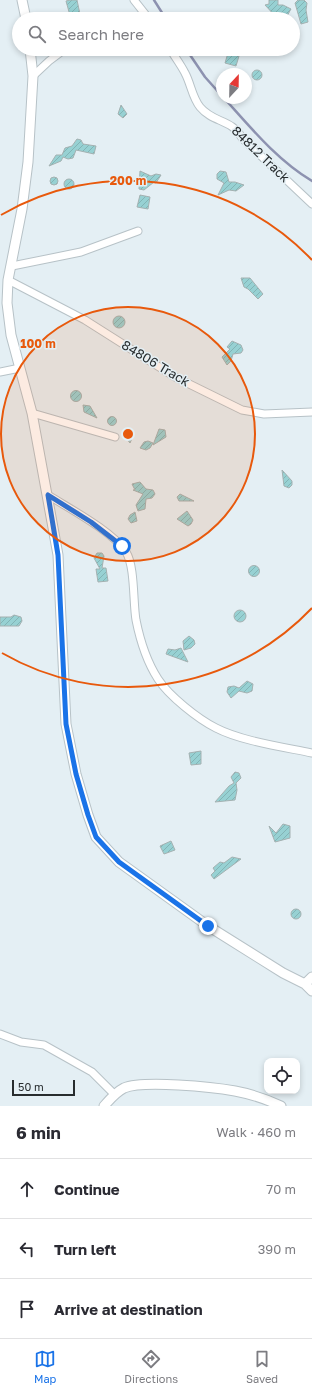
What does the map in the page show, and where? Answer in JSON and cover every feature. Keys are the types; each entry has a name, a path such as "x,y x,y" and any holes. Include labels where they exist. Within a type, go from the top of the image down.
{"street":[{"path":"22,0 25,12"},
{"path":"134,0 143,12"},
{"path":"31,56 33,76 28,162 12,266 8,280 7,303 11,335 32,413 58,555 66,724 76,774 96,837 119,862 153,888 208,926 282,973 309,988 312,977"},
{"path":"33,76 55,56"},
{"name":"84812 Track","path":"174,56 185,73 200,108 209,115 237,128 242,138 312,204"},
{"path":"12,266 81,252 138,231"},
{"name":"84806 Track","path":"8,280 85,320 175,377 242,410 264,414 312,412"},
{"path":"0,372 20,368"},
{"path":"32,413 115,437"},
{"path":"48,495 91,522 118,543 127,553 134,593 136,618 142,645 158,679 173,696 216,728 260,742 312,753"},
{"path":"0,1034 21,1042 44,1045 92,1072 114,1094"},
{"path":"104,1106 114,1094 126,1087 150,1083 234,1091 267,1099 281,1106"}],"building":[{"path":"77,0 80,12 69,12 66,1"},
{"path":"269,0 278,0 278,5 283,5 291,9 289,12 271,12 265,5 269,4"},
{"path":"298,0 304,0 307,3 306,10 308,22 301,24 300,12 298,12 295,3"},
{"path":"227,56 239,56 236,66 225,63"},
{"path":"259,70 262,73 261,79 253,79 253,71"},
{"path":"121,105 127,114 123,118 118,114"},
{"path":"77,139 81,140 83,144 96,146 94,154 76,150 73,158 68,159 63,157 61,161 49,166 56,155 62,155 65,148 72,146"},
{"path":"140,171 151,176 156,174 161,175 156,183 154,182 144,190 139,189"},
{"path":"220,171 226,172 229,182 244,185 236,191 229,190 218,195 224,183 217,179 217,174"},
{"path":"52,177 56,177 58,181 56,185 52,185 50,183 50,179"},
{"path":"67,179 71,179 73,180 73,188 67,189 64,186 64,182"},
{"path":"140,195 150,197 148,209 137,207"},
{"path":"241,278 250,278 263,294 258,299 244,287"},
{"path":"117,316 121,316 125,322 121,328 117,328 113,324 113,320"},
{"path":"232,341 241,345 243,350 241,353 233,354 231,361 227,365 222,357 230,349 227,347"},
{"path":"74,391 78,391 80,392 80,400 74,401 71,398 71,394"},
{"path":"83,405 90,406 97,418 84,412"},
{"path":"110,417 114,417 116,421 114,425 110,425 108,423 108,419"},
{"path":"159,429 165,430 166,437 153,445"},
{"path":"130,431 133,436 130,443 124,435 126,432"},
{"path":"148,441 153,443 150,448 146,450 140,448 144,442"},
{"path":"282,470 292,481 292,485 289,488 284,486"},
{"path":"140,482 146,489 153,490 155,494 152,498 146,499 145,509 138,511 136,505 143,494 133,490 135,490 132,484"},
{"path":"180,494 194,501 179,501 177,497"},
{"path":"187,511 193,520 188,526 177,519"},
{"path":"135,512 137,521 131,523 128,519 130,515"},
{"path":"97,553 102,553 104,556 102,568 106,568 108,581 98,582 96,569 100,569 94,558"},
{"path":"254,565 258,567 260,571 258,575 254,577 250,575 248,571 250,567"},
{"path":"240,610 244,612 246,616 244,620 240,622 236,620 234,616 236,612"},
{"path":"14,615 21,617 22,621 19,626 0,626 0,617 11,617"},
{"path":"189,636 194,640 195,644 191,648 184,650 183,641"},
{"path":"181,648 188,662 166,654 168,649 175,650"},
{"path":"247,681 253,684 252,691 247,693 239,691 231,698 227,692 228,687 234,686 239,688"},
{"path":"201,751 201,764 191,765 189,753"},
{"path":"235,772 239,773 241,778 236,783 237,790 235,800 215,802 229,786 234,783 231,777"},
{"path":"283,824 290,826 290,838 275,842 269,826 276,833"},
{"path":"171,841 175,850 164,854 160,846"},
{"path":"232,857 241,859 214,879 211,875 215,871 213,868 220,862 224,863"},
{"path":"294,909 298,909 300,910 300,918 294,919 291,916 291,912"}],"waterway":[{"path":"154,0 162,12"},
{"path":"191,56 205,77 216,89"},
{"path":"229,104 254,132 276,153 299,173 312,181"}],"route":[{"path":"122,546 91,522 48,495 58,555 66,724 76,774 96,837 119,862 153,888 208,926"}]}
